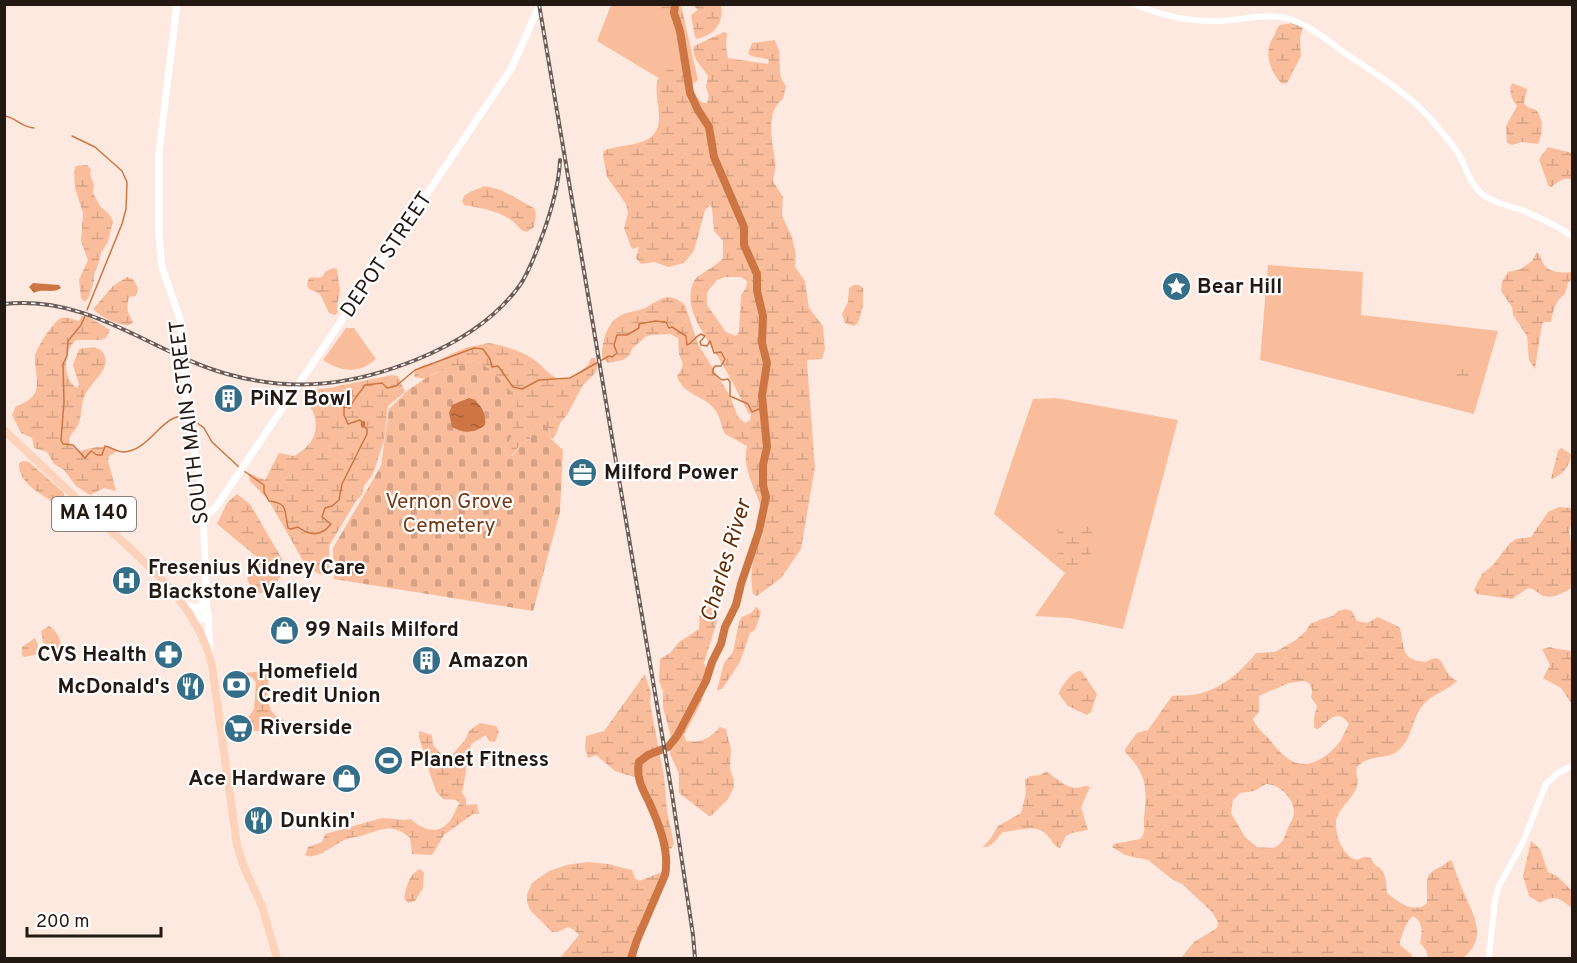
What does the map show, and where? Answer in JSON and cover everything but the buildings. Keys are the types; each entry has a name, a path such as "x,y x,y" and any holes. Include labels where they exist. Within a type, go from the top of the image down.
{"main road":[{"name":"SOUTH MAIN STREET","path":"177,4 160,148 158,194 161,261 182,332 188,417 201,478 205,607 210,660"},
{"name":"DEPOT STREET","path":"203,522 215,508 511,69 540,4"},
{"name":"MA 140","path":"4,430 147,565 180,601 194,622 210,660 237,845 244,867 262,906 277,958"},
{"path":"202,507 221,498"},
{"path":"202,507 210,512 215,508"},
{"path":"180,601 194,608 205,607 204,619 194,622"}],"street":[{"path":"1134,4 1163,14 1193,20 1219,21 1271,16 1306,25 1413,100 1454,147 1469,179 1483,195 1544,219 1572,236"},
{"path":"1490,958 1495,900 1499,886 1523,842 1543,789 1558,773 1572,766"}],"green space":[{"path":"611,5 681,5 698,80 682,92 597,41"},
{"path":"652,5 680,5 684,19 692,87 702,102 707,103 709,96 706,87 708,76 694,55 694,46 724,32 727,33 728,58 768,64 769,60 751,56 748,53 752,43 775,40 779,50 781,78 786,86 783,99 773,112 771,128 775,172 773,181 783,197 782,216 792,237 796,255 795,267 805,281 809,308 823,326 825,349 822,359 807,362 815,467 801,549 781,578 757,596 753,594 752,572 763,533 764,517 747,468 747,446 725,434 717,413 711,406 689,392 680,383 677,376 681,370 682,360 679,354 678,338 670,334 651,335 645,337 623,360 608,363 602,357 603,344 613,321 661,299 674,298 685,305 698,344 730,396 738,417 745,423 750,420 751,414 697,321 691,301 694,281 723,258 723,241 714,231 712,208 710,205 705,210 694,251 684,263 669,267 654,262 641,264 636,258 639,247 633,249 631,247 624,228 628,213 626,204 607,177 604,151 643,142 653,135 659,119 657,82 660,75 667,70 681,66 673,26 671,21 665,19","holes":["725,277 741,277 747,281 746,288 741,295 739,332 736,336 726,332 707,305 707,292 717,280"]},
{"path":"693,5 721,5 722,11 717,27 709,35 697,39 691,15 698,10"},
{"path":"1291,23 1303,27 1300,38 1301,56 1287,83 1282,84 1271,67 1268,54 1278,27"},
{"path":"1512,83 1527,89 1524,102 1527,107 1536,110 1540,118 1542,131 1538,144 1522,142 1512,145 1507,143 1506,126 1517,106 1511,95"},
{"path":"1548,147 1572,153 1572,180 1563,179 1551,187 1548,185 1539,159"},
{"path":"87,165 91,169 93,193 100,206 113,221 108,242 101,253 94,275 89,297 85,302 81,298 79,280 88,260 81,241 83,213 75,188 74,171 76,166"},
{"path":"485,186 501,190 534,208 536,213 534,227 527,232 521,230 503,215 464,205 462,201 464,196"},
{"path":"1537,252 1547,268 1557,272 1572,272 1572,279 1568,283 1565,294 1555,306 1551,322 1542,324 1535,369 1529,360 1527,336 1501,291 1502,282 1508,272 1521,269 1532,261"},
{"path":"1268,265 1363,272 1361,315 1498,331 1474,414 1260,360"},
{"path":"333,268 337,269 340,291 337,303 338,312 335,315 329,313 320,294 309,289 307,284 309,278 320,278"},
{"path":"127,277 133,279 138,288 136,296 129,297 128,310 133,322 130,325 110,320 93,309 113,286"},
{"path":"854,285 863,288 863,306 858,323 854,326 845,323 842,314 848,302 849,288"},
{"path":"82,316 87,316 110,330 106,338 101,340 76,340 69,351 67,372 72,384 77,388 79,384 73,365 79,349 94,347 101,350 106,362 101,374 85,395 79,423 69,441 72,446 81,451 104,447 117,451 109,456 108,461 116,491 104,488 90,495 76,486 64,470 54,464 47,452 34,448 32,438 21,433 12,415 16,406 27,401 35,393 37,384 35,356 50,329 61,318 79,321"},
{"path":"346,328 354,328 376,359 370,364 350,370 336,367 323,360"},
{"path":"489,343 522,353 560,379 573,378 588,365 591,358 595,358 598,363 596,372 583,385 553,439 550,438 549,428 533,428 530,439 522,443 511,456 507,454 504,449 511,438 514,394 490,370 478,362 470,360 463,365 435,373 426,379 414,377 415,370 424,365 434,364 465,348"},
{"name":"Vernon Grove Cemetery","path":"470,360 484,365 518,398 511,438 504,449 507,454 512,456 522,443 530,439 533,428 539,423 548,426 550,438 563,450 560,512 533,611 334,579 333,548 381,466 389,409 408,390 423,380 444,369 463,365"},
{"path":"1458,362 1474,372 1465,380 1455,378 1453,375 1454,366"},
{"path":"392,375 398,376 405,392 388,406 384,441 373,474 329,546 330,574 327,576 319,574 306,566 269,501 250,481 248,473 265,480 279,453 294,456 310,443 316,426 305,390 329,388"},
{"path":"1056,398 1178,420 1123,629 1069,618 1035,616 1065,573 994,514 1033,399"},
{"path":"1561,448 1571,454 1568,466 1562,473 1551,479 1558,451"},
{"path":"29,462 64,493 59,505 37,492 26,482 19,463"},
{"path":"237,494 250,504 285,564 286,569 278,580 276,589 257,594 252,591 247,578 259,561 257,557 217,524 227,503"},
{"path":"1559,507 1572,508 1572,522 1569,531 1572,548 1571,588 1549,597 1528,588 1512,599 1477,594 1474,590 1482,574 1493,565 1510,543 1516,539 1531,537 1548,512"},
{"path":"1084,521 1091,521 1092,552 1079,576 1056,558 1061,544 1057,530 1060,527 1079,526"},
{"path":"708,605 715,611 718,618 704,663 712,673 699,707 684,735 686,741 701,741 720,727 726,729 731,750 730,768 734,781 734,787 728,799 709,816 679,793 679,774 670,754 671,737 663,707 663,691 659,681 660,659 670,653 679,642 699,629 700,607"},
{"path":"756,607 761,613 755,630 750,633 740,662 722,689 717,690 724,663 733,652 739,622"},
{"path":"1345,609 1352,611 1357,621 1367,623 1378,617 1397,626 1400,628 1408,656 1426,662 1438,659 1449,675 1457,681 1423,705 1404,745 1399,750 1367,760 1357,767 1356,790 1337,817 1336,829 1340,843 1352,858 1357,860 1364,857 1371,858 1384,873 1387,893 1401,903 1416,908 1426,904 1427,882 1430,874 1450,860 1452,861 1476,923 1477,938 1474,945 1463,958 1428,958 1426,950 1420,943 1421,925 1413,916 1404,929 1400,945 1412,955 1412,958 1181,958 1194,942 1217,928 1218,922 1212,912 1182,884 1173,880 1148,860 1125,855 1112,847 1114,844 1140,839 1144,831 1146,798 1144,782 1125,749 1137,733 1148,730 1172,696 1211,690 1243,668 1256,653 1275,652 1296,640 1310,624 1333,616","holes":["1304,681 1310,685 1311,697 1317,706 1314,728 1318,729 1329,719 1337,716 1341,716 1349,724 1341,740 1329,753 1316,761 1301,764 1282,753 1258,728 1253,719 1259,712 1259,696 1289,683","1266,784 1281,789 1289,797 1294,812 1284,839 1273,848 1257,847 1245,837 1231,813 1233,800 1240,793 1254,791"]},
{"path":"49,626 60,639 59,653 49,652 43,642 41,631"},
{"path":"35,638 38,654 24,657 22,647"},
{"path":"1550,647 1572,652 1572,704 1561,688 1543,678 1550,665 1542,649"},
{"path":"265,671 269,675 268,696 271,709 286,723 273,730 250,730 246,728 245,723 254,709 256,683 253,678 244,673"},
{"path":"1079,671 1097,694 1091,712 1087,715 1068,706 1059,694 1067,680"},
{"path":"645,674 651,693 650,703 664,776 667,811 674,844 671,849 667,848 658,814 640,779 615,771 596,755 588,758 585,748 586,736 604,731"},
{"path":"480,723 496,726 499,732 495,742 489,741 486,735 471,744 462,793 466,798 466,805 477,804 479,814 473,814 444,835 432,855 412,854 410,838 398,830 386,829 347,839 315,856 305,855 308,847 322,842 325,834 382,818 411,819 433,830 443,827 450,821 460,803 456,800 443,799 436,791 419,731 432,735 433,745 441,754 452,755 465,740 469,731"},
{"path":"1046,771 1063,784 1078,788 1090,787 1081,807 1088,830 1066,836 1060,848 1038,829 1003,832 992,844 983,847 998,826 1021,813 1026,793 1025,780"},
{"path":"1531,841 1540,849 1548,872 1557,876 1572,891 1572,908 1557,898 1540,903 1529,896 1523,876"},
{"path":"587,862 632,870 639,881 667,870 670,871 636,951 638,958 560,958 579,935 568,927 552,932 530,910 527,894 532,883 549,871"},
{"path":"420,869 424,873 423,888 415,901 408,903 404,898 407,885 413,874"}],"water":[{"path":"33,283 59,285 61,288 55,291 34,293 29,287"},
{"path":"469,398 482,408 485,425 477,430 465,432 452,427 449,413 452,405"}],"waterway":[{"name":"Charles River","path":"631,958 665,875 666,866 665,848 660,829 639,778 639,762 648,755 668,747 677,736 706,681 721,644 725,627 736,605 759,531 766,497 763,485 763,465 767,447 762,396 767,363 762,343 763,316 757,291 757,274 744,245 744,227 714,157 709,127 690,93 680,31 674,13 675,4"},
{"path":"4,116 34,128"},
{"path":"72,136 95,147 122,171 127,182 126,209 122,224 87,310"},
{"path":"85,316 68,341 67,356 63,364 64,402 61,440 63,444 73,445 85,458 91,451 102,455 105,446 121,452 132,450 141,446 169,421 184,416"},
{"path":"363,423 360,420 348,424 344,415 344,407 350,408 365,385 382,383 387,388 396,386 415,370 474,348 483,349 492,367 498,366 513,387 522,389 539,380 570,378 609,356 612,357 617,353 614,345 617,335 627,335 639,328 639,324 655,321 666,322 669,328 672,327 686,336 687,345 701,334 705,336 700,342 701,345 707,346 710,341 714,353 721,352 725,359 721,366 715,366 713,373 722,380 728,379 730,396 748,404 752,412 759,409 763,414"},
{"path":"192,419 204,428 212,442 240,468"},
{"path":"244,471 264,485 264,492 269,501 283,506 288,528 298,527 307,532 319,533 331,524 322,517 325,508 339,500 342,484 367,434 367,429 363,425"}],"railway":[{"path":"539,4 672,794 695,958"},
{"path":"4,304 36,304 65,308 93,316 199,364 252,380 300,384 324,383 371,375 418,359 447,346 487,320 510,298 534,259 555,196 560,160"}],"place":[{"name":"Bear Hill","path":"1176,287"},
{"name":"PiNZ Bowl","path":"229,399"},
{"name":"Milford Power","path":"583,473"},
{"name":"Fresenius Kidney Care Blackstone Valley","path":"127,580"},
{"name":"99 Nails Milford","path":"284,630"},
{"name":"CVS Health","path":"168,655"},
{"name":"Amazon","path":"427,661"},
{"name":"Homefield Credit Union","path":"237,684"},
{"name":"McDonald's","path":"191,687"},
{"name":"Riverside","path":"239,728"},
{"name":"Planet Fitness","path":"389,760"},
{"name":"Ace Hardware","path":"347,779"},
{"name":"Dunkin'","path":"259,821"}]}
